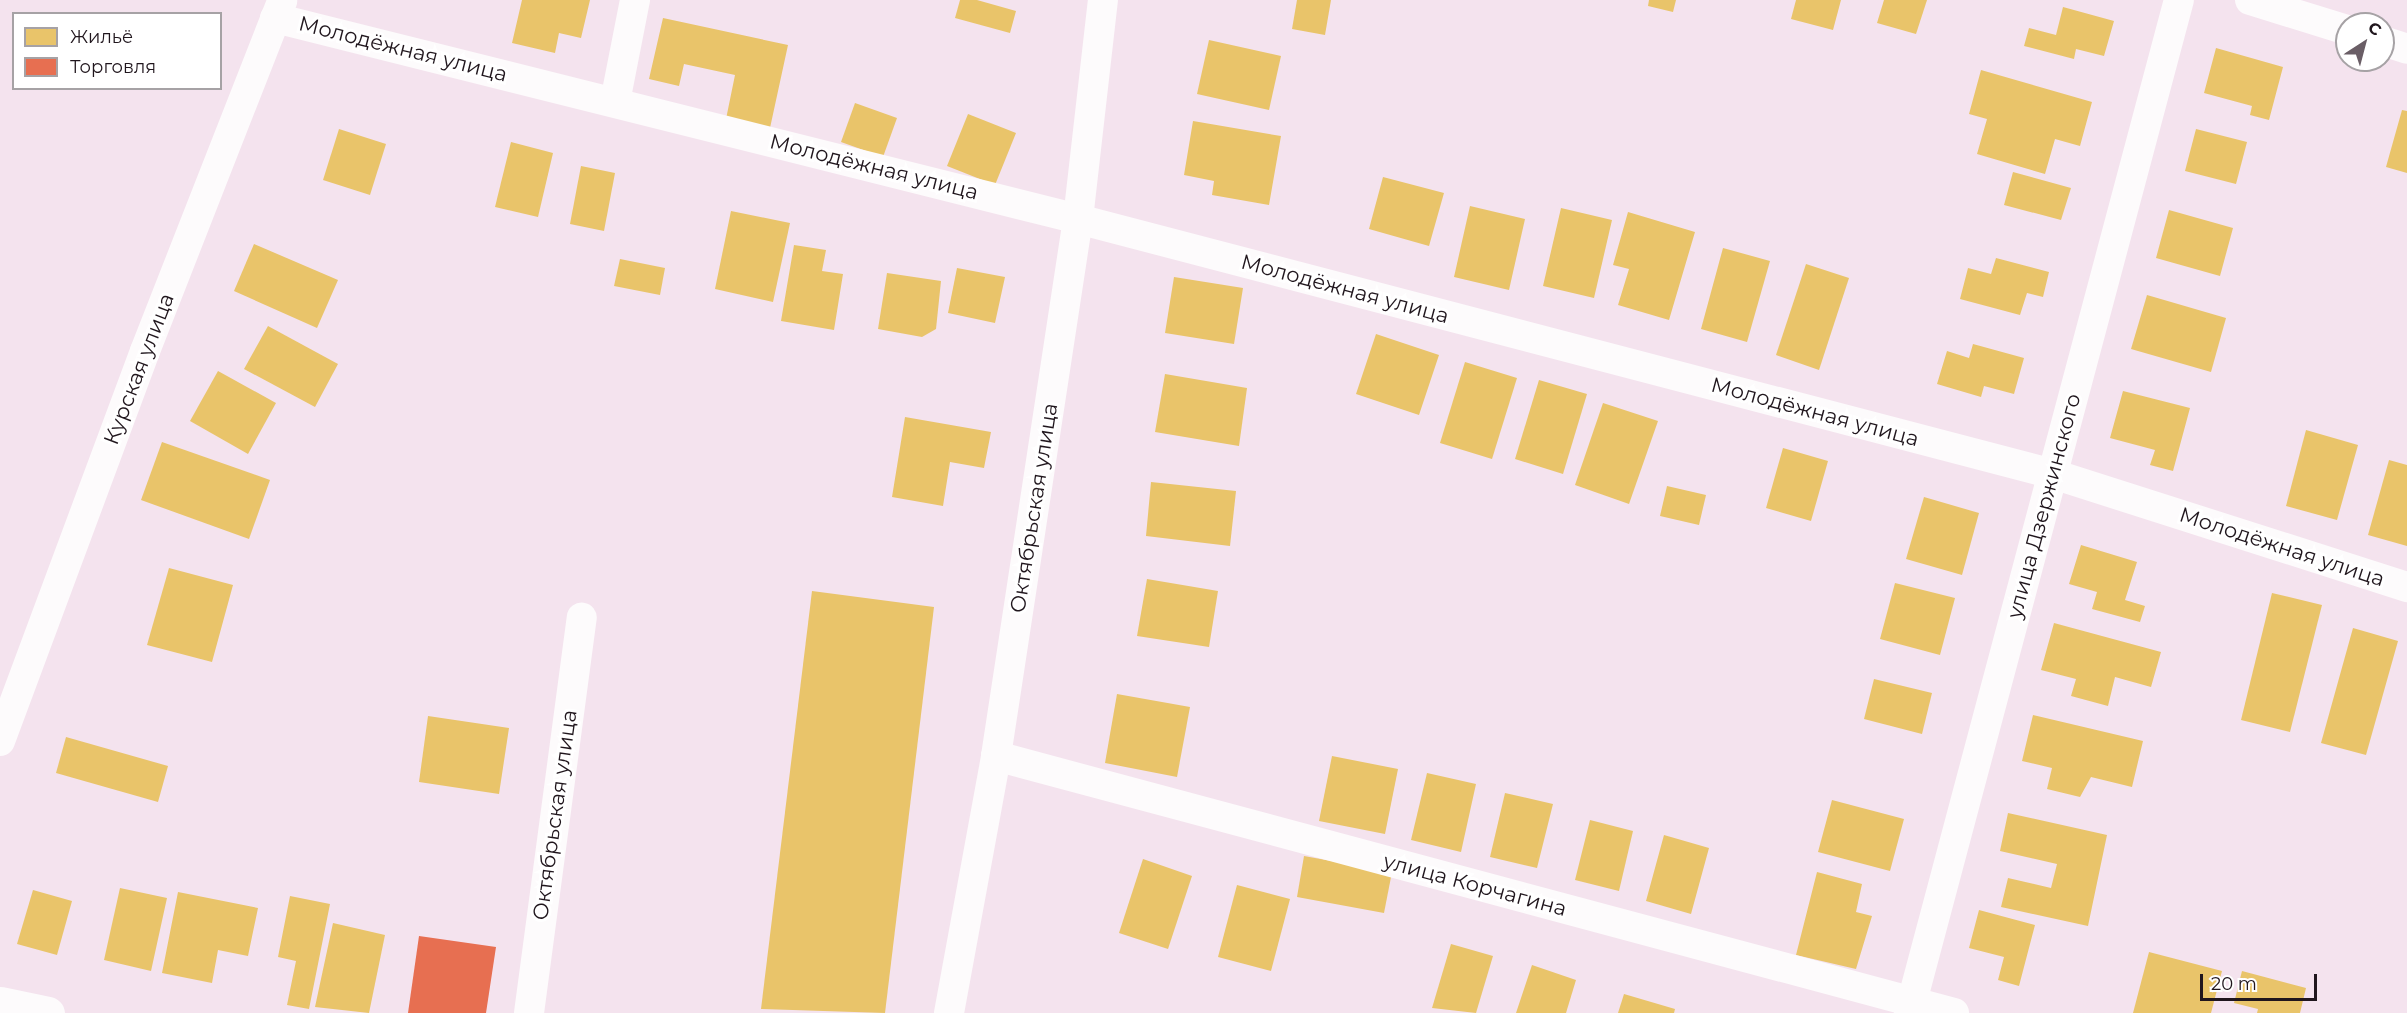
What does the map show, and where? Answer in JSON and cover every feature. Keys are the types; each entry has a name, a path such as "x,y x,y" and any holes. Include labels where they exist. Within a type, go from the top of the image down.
{"street":[{"path":"615,102 635,0"},
{"name":"Октябрьская улица","path":"950,1013 996,756 1078,219 1103,0"},
{"name":"улица Дзержинского","path":"1911,1007 2179,0"},
{"path":"2250,0 2335,26"},
{"name":"Молодёжная улица","path":"279,9 615,102 1078,219 2053,474 2407,587"},
{"name":"Курская улица","path":"0,741 145,351 279,9"},
{"name":"Октябрьская улица","path":"529,1013 582,618"},
{"name":"улица Корчагина","path":"996,756 1911,1007 1954,1013"},
{"path":"0,1003 48,1013"}],"building: Жильё":[{"path":"522,0 590,0 581,38 559,33 555,53 512,43"},
{"path":"960,0 977,0 1016,11 1010,33 955,18"},
{"path":"1297,0 1331,0 1325,35 1292,29"},
{"path":"1649,0 1676,0 1673,12 1648,6"},
{"path":"1796,0 1841,0 1833,30 1791,19"},
{"path":"1884,0 1927,0 1916,34 1877,23"},
{"path":"2063,7 2114,21 2104,56 2076,49 2074,59 2024,46 2029,28 2056,35"},
{"path":"663,18 788,45 770,128 726,119 735,75 684,64 679,86 649,79"},
{"path":"1209,40 1281,56 1269,110 1197,94"},
{"path":"2216,48 2283,67 2269,120 2250,115 2252,106 2204,93"},
{"path":"1981,70 2092,102 2080,146 2055,139 2045,174 1977,154 1987,119 1969,114"},
{"path":"855,103 897,118 883,157 841,142"},
{"path":"2402,110 2407,111 2407,173 2386,167"},
{"path":"968,114 1016,133 995,185 947,166"},
{"path":"1193,121 1281,136 1269,205 1212,195 1214,181 1184,175"},
{"path":"339,129 386,144 370,195 323,180"},
{"path":"2196,129 2247,142 2236,184 2185,171"},
{"path":"511,142 553,153 538,217 495,207"},
{"path":"581,166 615,173 604,231 570,224"},
{"path":"2013,172 2071,188 2061,220 2004,205"},
{"path":"1383,177 1444,193 1429,246 1369,229"},
{"path":"1470,206 1525,219 1509,290 1454,277"},
{"path":"1561,208 1612,220 1594,298 1543,286"},
{"path":"2169,210 2233,228 2220,276 2156,258"},
{"path":"731,211 790,223 773,302 715,289"},
{"path":"1628,212 1695,232 1669,320 1618,305 1629,269 1613,265"},
{"path":"254,244 338,280 317,328 234,291"},
{"path":"794,245 826,250 822,271 843,274 834,330 781,321"},
{"path":"1723,248 1770,261 1747,342 1701,329"},
{"path":"1996,258 2049,272 2043,297 2027,293 2020,315 1960,299 1968,268 1991,274"},
{"path":"620,259 665,268 660,295 614,286"},
{"path":"1806,264 1849,278 1819,370 1776,355"},
{"path":"957,268 1005,277 995,323 948,313"},
{"path":"887,273 941,281 936,329 922,337 878,329"},
{"path":"1174,277 1243,288 1234,344 1165,333"},
{"path":"2147,295 2226,318 2211,372 2131,349"},
{"path":"268,326 338,364 315,407 244,369"},
{"path":"1376,334 1439,355 1419,415 1356,394"},
{"path":"1973,344 2024,358 2014,394 1984,386 1981,397 1937,384 1947,351 1969,358"},
{"path":"1465,362 1517,378 1492,459 1440,443"},
{"path":"218,371 276,403 248,454 190,421"},
{"path":"1165,374 1247,388 1239,446 1155,432"},
{"path":"1539,380 1587,394 1563,474 1515,459"},
{"path":"2123,391 2190,408 2173,471 2150,465 2155,450 2110,438"},
{"path":"1603,403 1658,421 1629,504 1575,485"},
{"path":"905,417 991,432 984,468 950,462 943,506 892,497"},
{"path":"2306,430 2358,445 2337,520 2286,506"},
{"path":"162,442 270,480 249,539 141,500"},
{"path":"1783,448 1828,461 1811,521 1766,508"},
{"path":"2389,460 2407,465 2407,546 2368,535"},
{"path":"1151,482 1236,491 1230,546 1146,536"},
{"path":"1667,486 1706,495 1699,525 1660,516"},
{"path":"1924,497 1979,513 1962,575 1906,559"},
{"path":"2081,545 2137,562 2125,600 2145,606 2140,622 2092,609 2097,592 2069,584"},
{"path":"169,568 233,585 212,662 147,645"},
{"path":"1147,579 1218,591 1209,647 1137,636"},
{"path":"1895,583 1955,598 1940,655 1880,639"},
{"path":"812,591 934,607 885,1013 761,1009"},
{"path":"2272,593 2322,605 2290,732 2241,720"},
{"path":"2054,623 2161,652 2151,687 2115,677 2108,706 2071,696 2076,679 2041,670"},
{"path":"2353,628 2398,641 2366,755 2321,743"},
{"path":"1874,679 1932,693 1922,734 1864,719"},
{"path":"1117,694 1190,707 1177,777 1105,763"},
{"path":"2033,715 2143,741 2132,787 2091,777 2080,797 2047,789 2052,768 2022,761"},
{"path":"428,716 509,728 499,794 419,782"},
{"path":"66,737 168,766 158,802 56,773"},
{"path":"1332,756 1398,769 1385,834 1319,821"},
{"path":"1427,773 1476,784 1461,852 1411,840"},
{"path":"1505,793 1553,804 1537,868 1490,857"},
{"path":"1832,800 1904,819 1890,871 1818,852"},
{"path":"2008,813 2107,835 2088,926 2001,907 2008,878 2051,888 2057,864 2000,851"},
{"path":"1590,820 1633,831 1619,891 1575,880"},
{"path":"1664,835 1709,848 1691,914 1646,901"},
{"path":"1304,856 1392,872 1384,913 1297,897"},
{"path":"1143,859 1192,876 1168,949 1119,933"},
{"path":"1817,872 1862,884 1856,912 1872,916 1856,969 1796,955"},
{"path":"1237,885 1290,899 1271,971 1218,957"},
{"path":"120,888 167,898 151,971 104,960"},
{"path":"33,890 72,901 57,955 17,944"},
{"path":"178,892 258,908 248,956 218,950 212,983 162,973"},
{"path":"290,896 330,904 309,1009 287,1005 296,961 278,957"},
{"path":"1979,910 2035,925 2019,986 1998,980 2004,957 1969,948"},
{"path":"333,923 385,935 369,1013 315,1007"},
{"path":"1451,944 1493,956 1476,1013 1432,1008"},
{"path":"2149,952 2222,971 2211,1013 2133,1013"},
{"path":"1532,965 1576,980 1566,1013 1516,1013"},
{"path":"2242,971 2306,988 2300,1013 2257,1013 2258,1009 2234,1003"},
{"path":"1624,994 1675,1009 1674,1013 1618,1013"}],"building: Торговля":[{"path":"419,936 496,947 486,1013 408,1013"}]}
